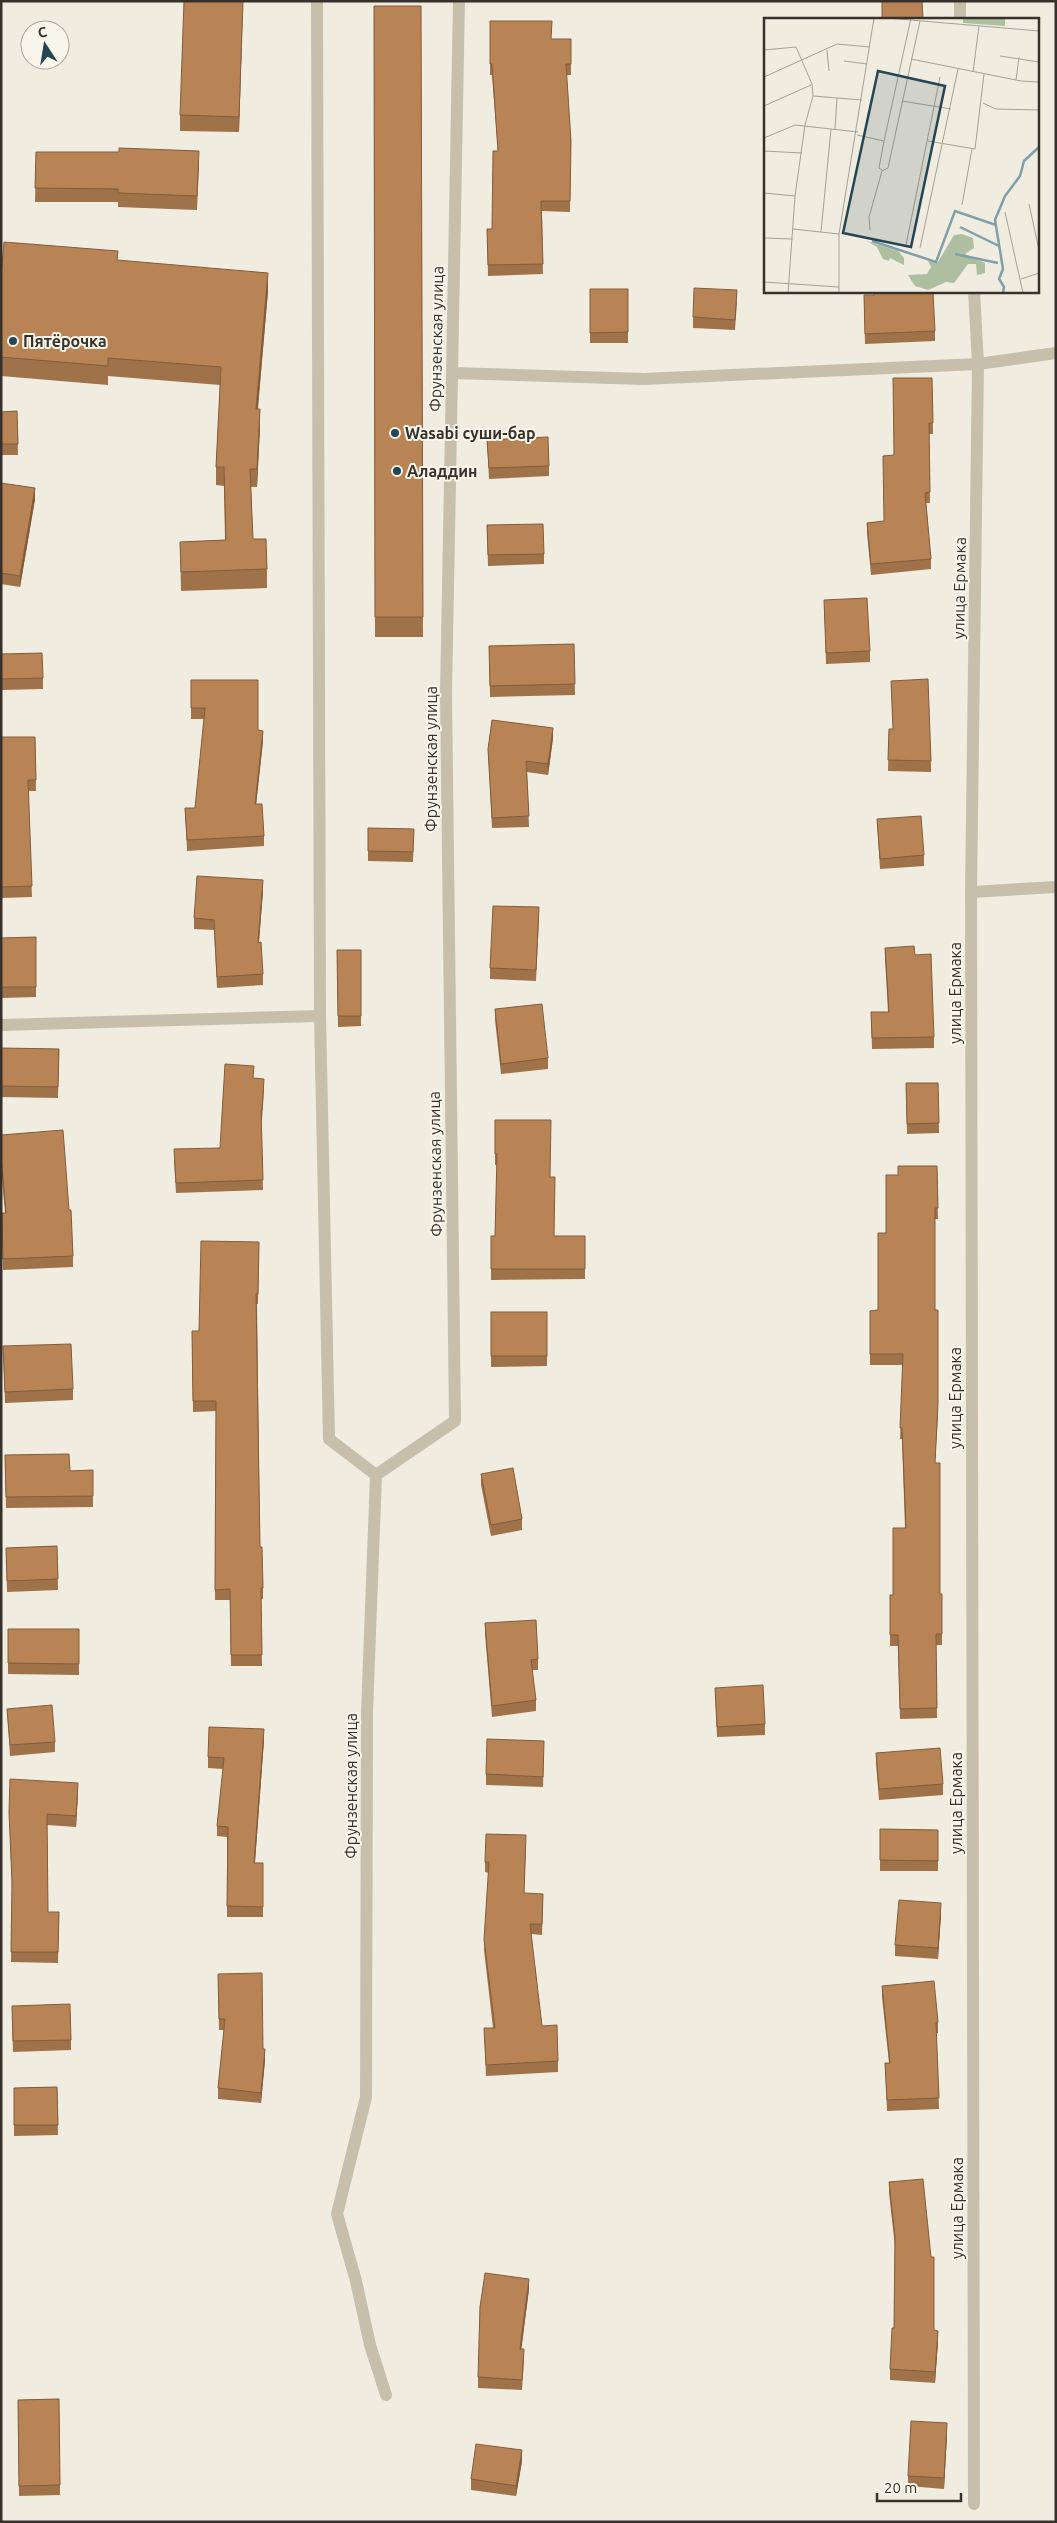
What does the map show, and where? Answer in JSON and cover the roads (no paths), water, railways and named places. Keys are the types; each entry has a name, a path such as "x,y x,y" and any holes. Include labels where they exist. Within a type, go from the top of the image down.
{"street":[{"path":"317,1 320,1016 329,1438 376,1475"},
{"name":"Фрунзенская улица","path":"386,2395 370,2345 356,2281 337,2214 366,2097 367,1713 376,1475 455,1421 446,713 458,1"},
{"path":"960,1 960,18"},
{"name":"улица Ермака","path":"974,292 978,364 971,892 974,2504"},
{"path":"452,373 644,379 978,364 1056,353"},
{"path":"971,892 1056,887"},
{"path":"1,1025 320,1016"}],"place":[{"name":"Пятёрочка","path":"13,341"},
{"name":"Wasabi суши-бар","path":"395,433"},
{"name":"Аладдин","path":"397,471"}]}
